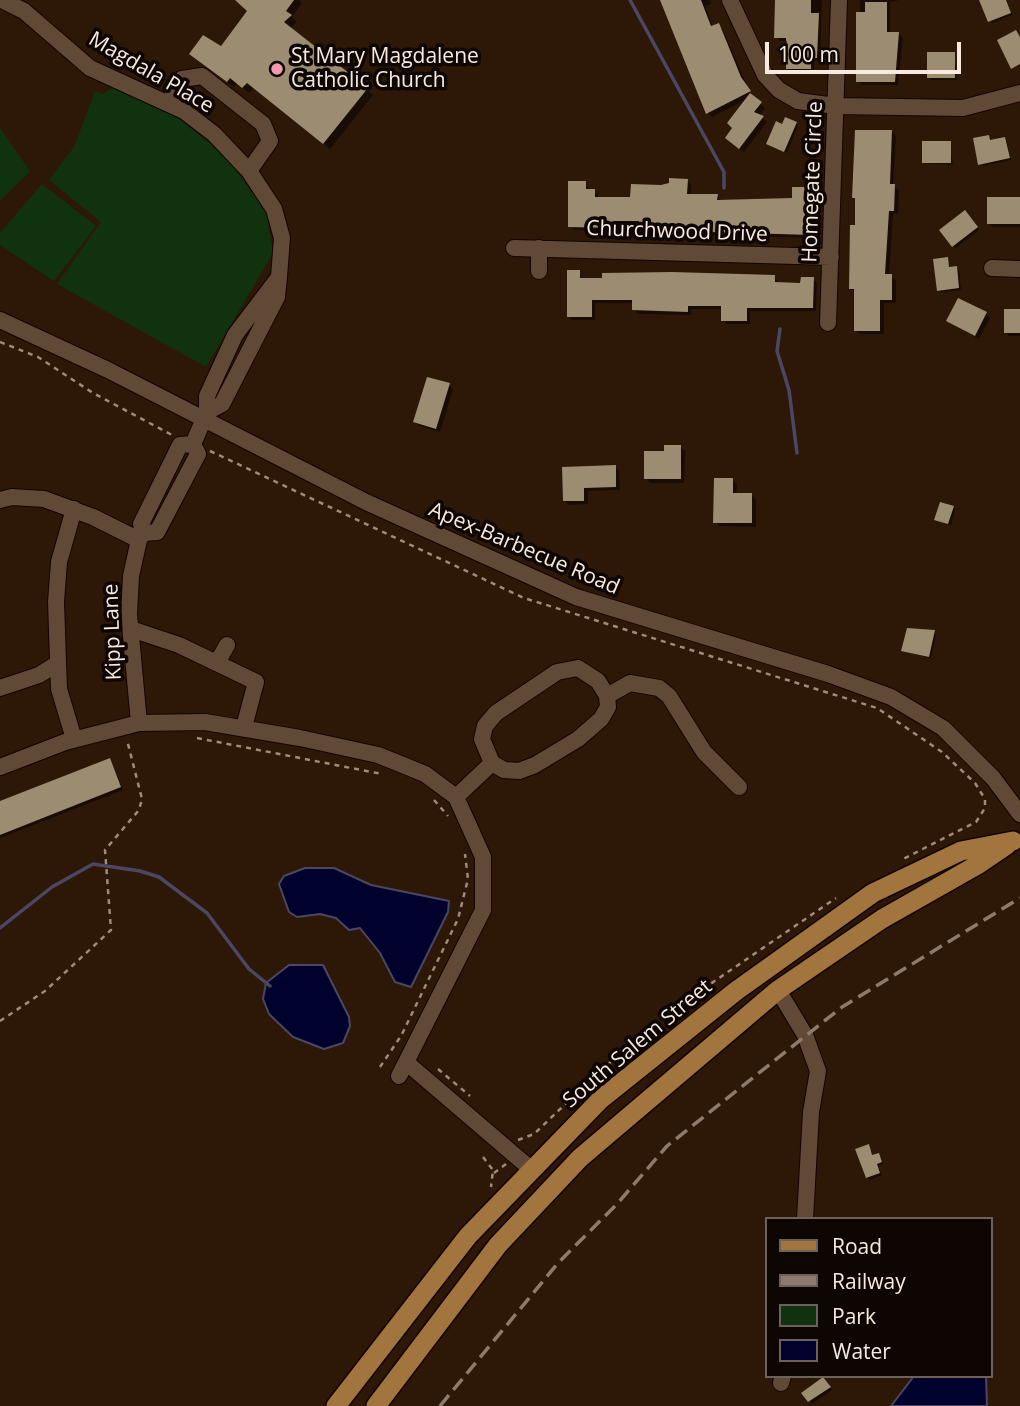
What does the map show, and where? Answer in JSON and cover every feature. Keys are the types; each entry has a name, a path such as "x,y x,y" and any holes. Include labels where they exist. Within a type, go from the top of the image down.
{"main road":[{"name":"South Salem Street","path":"376,1406 498,1245 580,1158 778,990 881,919 979,864 1016,839"},
{"name":"South Salem Street","path":"336,1406 468,1236 601,1099 736,991 873,893 961,851 1016,839"}],"street":[{"name":"Magdala Place","path":"2,0 24,11 90,68 169,103 201,123 249,171 274,209 279,223 282,257 277,296 222,404 205,415"},
{"path":"730,0 759,65 772,84 798,100 836,106 963,108 1020,93"},
{"name":"Homegate Circle","path":"828,323 839,0"},
{"path":"169,103 182,79 202,76 263,124 270,141 249,171"},
{"name":"Churchwood Drive","path":"514,248 831,257"},
{"path":"539,248 539,271"},
{"path":"992,268 1020,269"},
{"name":"Apex-Barbecue Road","path":"0,320 205,415 366,502 576,597 828,674 891,697 943,728 993,778 1020,814"},
{"path":"0,500 44,499 141,537 158,532 198,454 193,444 205,415"},
{"path":"74,509 60,562 55,602 60,689 74,739"},
{"name":"Kipp Lane","path":"139,723 131,629 131,576 141,537"},
{"path":"131,629 179,645 256,682 244,727"},
{"path":"217,663 227,645"},
{"path":"0,688 39,675 58,663"},
{"path":"578,668 598,681 607,696 608,707 601,719 554,754 519,771 504,771 492,763 482,739 485,726 496,713 557,672 578,668"},
{"path":"607,696 630,683 659,688 669,696 704,752 738,787"},
{"path":"0,767 74,739 139,723 205,722 244,727 378,755 425,774 456,797 483,857 483,910 403,1070 533,1170"},
{"path":"456,797 492,763"},
{"path":"778,990 805,1035 818,1071 811,1112 805,1217"}],"path":[{"path":"192,737 391,775"},
{"path":"0,1021 46,991 111,930 105,850 139,810 142,799 127,738"},
{"path":"963,829 976,822 985,808 985,799 975,783"},
{"path":"428,793 449,817"},
{"path":"380,1067 403,1033 458,919 468,879 462,844"},
{"path":"435,1067 476,1103"},
{"path":"513,1139 524,1139 539,1128"},
{"path":"524,1139 524,1145"},
{"path":"494,1173 499,1172"}],"green space":[{"path":"114,87 173,114 206,140 230,162 266,211 273,253 206,367 57,284 101,222 49,180 74,147 95,91 102,94"},
{"path":"0,128 30,171 0,201"},
{"path":"42,184 96,226 54,281 0,245 0,233"}],"water":[{"path":"305,868 334,868 371,885 449,901 448,912 411,987 395,982 380,953 360,928 349,930 336,918 320,914 297,917 289,912 279,884 284,876"},
{"path":"289,965 323,965 349,1017 350,1026 343,1043 324,1049 293,1037 269,1014 263,999 266,983"},
{"path":"912,1378 986,1378 987,1406 891,1406"}],"building":[{"name":"St Mary Magdalene Catholic Church","path":"235,0 294,0 286,11 292,15 284,22 368,88 323,144 247,83 242,88 230,78 227,82 189,54 203,35 221,46 247,11"},
{"path":"660,0 701,0 711,26 719,23 741,77 751,91 706,114"},
{"path":"775,0 811,0 811,13 819,13 817,58 811,58 811,69 786,69 786,38 774,38"},
{"path":"979,0 1006,0 1011,13 988,22"},
{"path":"865,2 887,2 887,32 899,32 895,82 856,82 856,12 865,12"},
{"path":"1016,30 1020,37 1020,64 1011,69 997,40"},
{"path":"927,52 955,52 955,78 927,78"},
{"path":"750,93 762,102 754,112 764,116 739,149 725,138 732,128 727,123"},
{"path":"785,117 797,122 784,152 766,144 776,121 782,124"},
{"path":"855,130 892,130 890,184 895,184 894,211 889,211 885,274 892,274 892,300 880,300 880,331 854,331 854,289 849,289 850,225 855,225 855,198 852,198"},
{"path":"989,135 990,140 1005,137 1010,158 978,165 973,138"},
{"path":"922,141 951,141 951,163 922,163"},
{"path":"669,178 688,179 687,194 718,194 717,200 792,198 792,187 812,187 812,235 638,230 639,221 614,221 614,228 568,227 568,181 586,181 586,189 595,189 595,197 630,197 631,184 661,185 669,183"},
{"path":"987,197 1020,197 1020,224 987,224"},
{"path":"965,210 978,227 952,247 939,230"},
{"path":"948,257 949,267 957,266 959,288 937,291 933,259"},
{"path":"567,270 580,270 580,278 602,278 602,273 672,272 775,275 775,282 800,283 801,277 814,277 813,308 747,308 747,321 721,321 721,306 688,306 688,312 632,310 632,300 592,300 592,317 567,317"},
{"path":"958,298 987,312 975,336 946,321"},
{"path":"1004,309 1020,309 1020,333 1004,333"},
{"path":"427,377 450,383 436,429 413,422"},
{"path":"664,445 681,445 681,479 644,479 644,451 664,451"},
{"path":"616,465 616,487 584,488 584,501 563,501 562,467"},
{"path":"714,478 733,478 733,493 752,493 752,523 713,523"},
{"path":"940,502 954,506 948,524 934,520"},
{"path":"907,628 935,630 929,657 901,651"},
{"path":"110,758 121,787 0,835 0,801"},
{"path":"869,1144 872,1155 879,1153 882,1162 877,1164 880,1173 866,1178 855,1149"},
{"path":"822,1378 831,1387 808,1402 801,1393"}],"waterway":[{"path":"630,0 724,172 724,188"},
{"path":"780,329 777,351 789,390 797,453"},
{"path":"0,928 52,887 93,864 140,871 159,877 207,913 249,969 270,986"}],"railway":[{"path":"440,1406 558,1263 617,1204 667,1146 842,1007 1020,898"}],"place":[{"name":"St Mary Magdalene Catholic Church","path":"277,69"}]}
